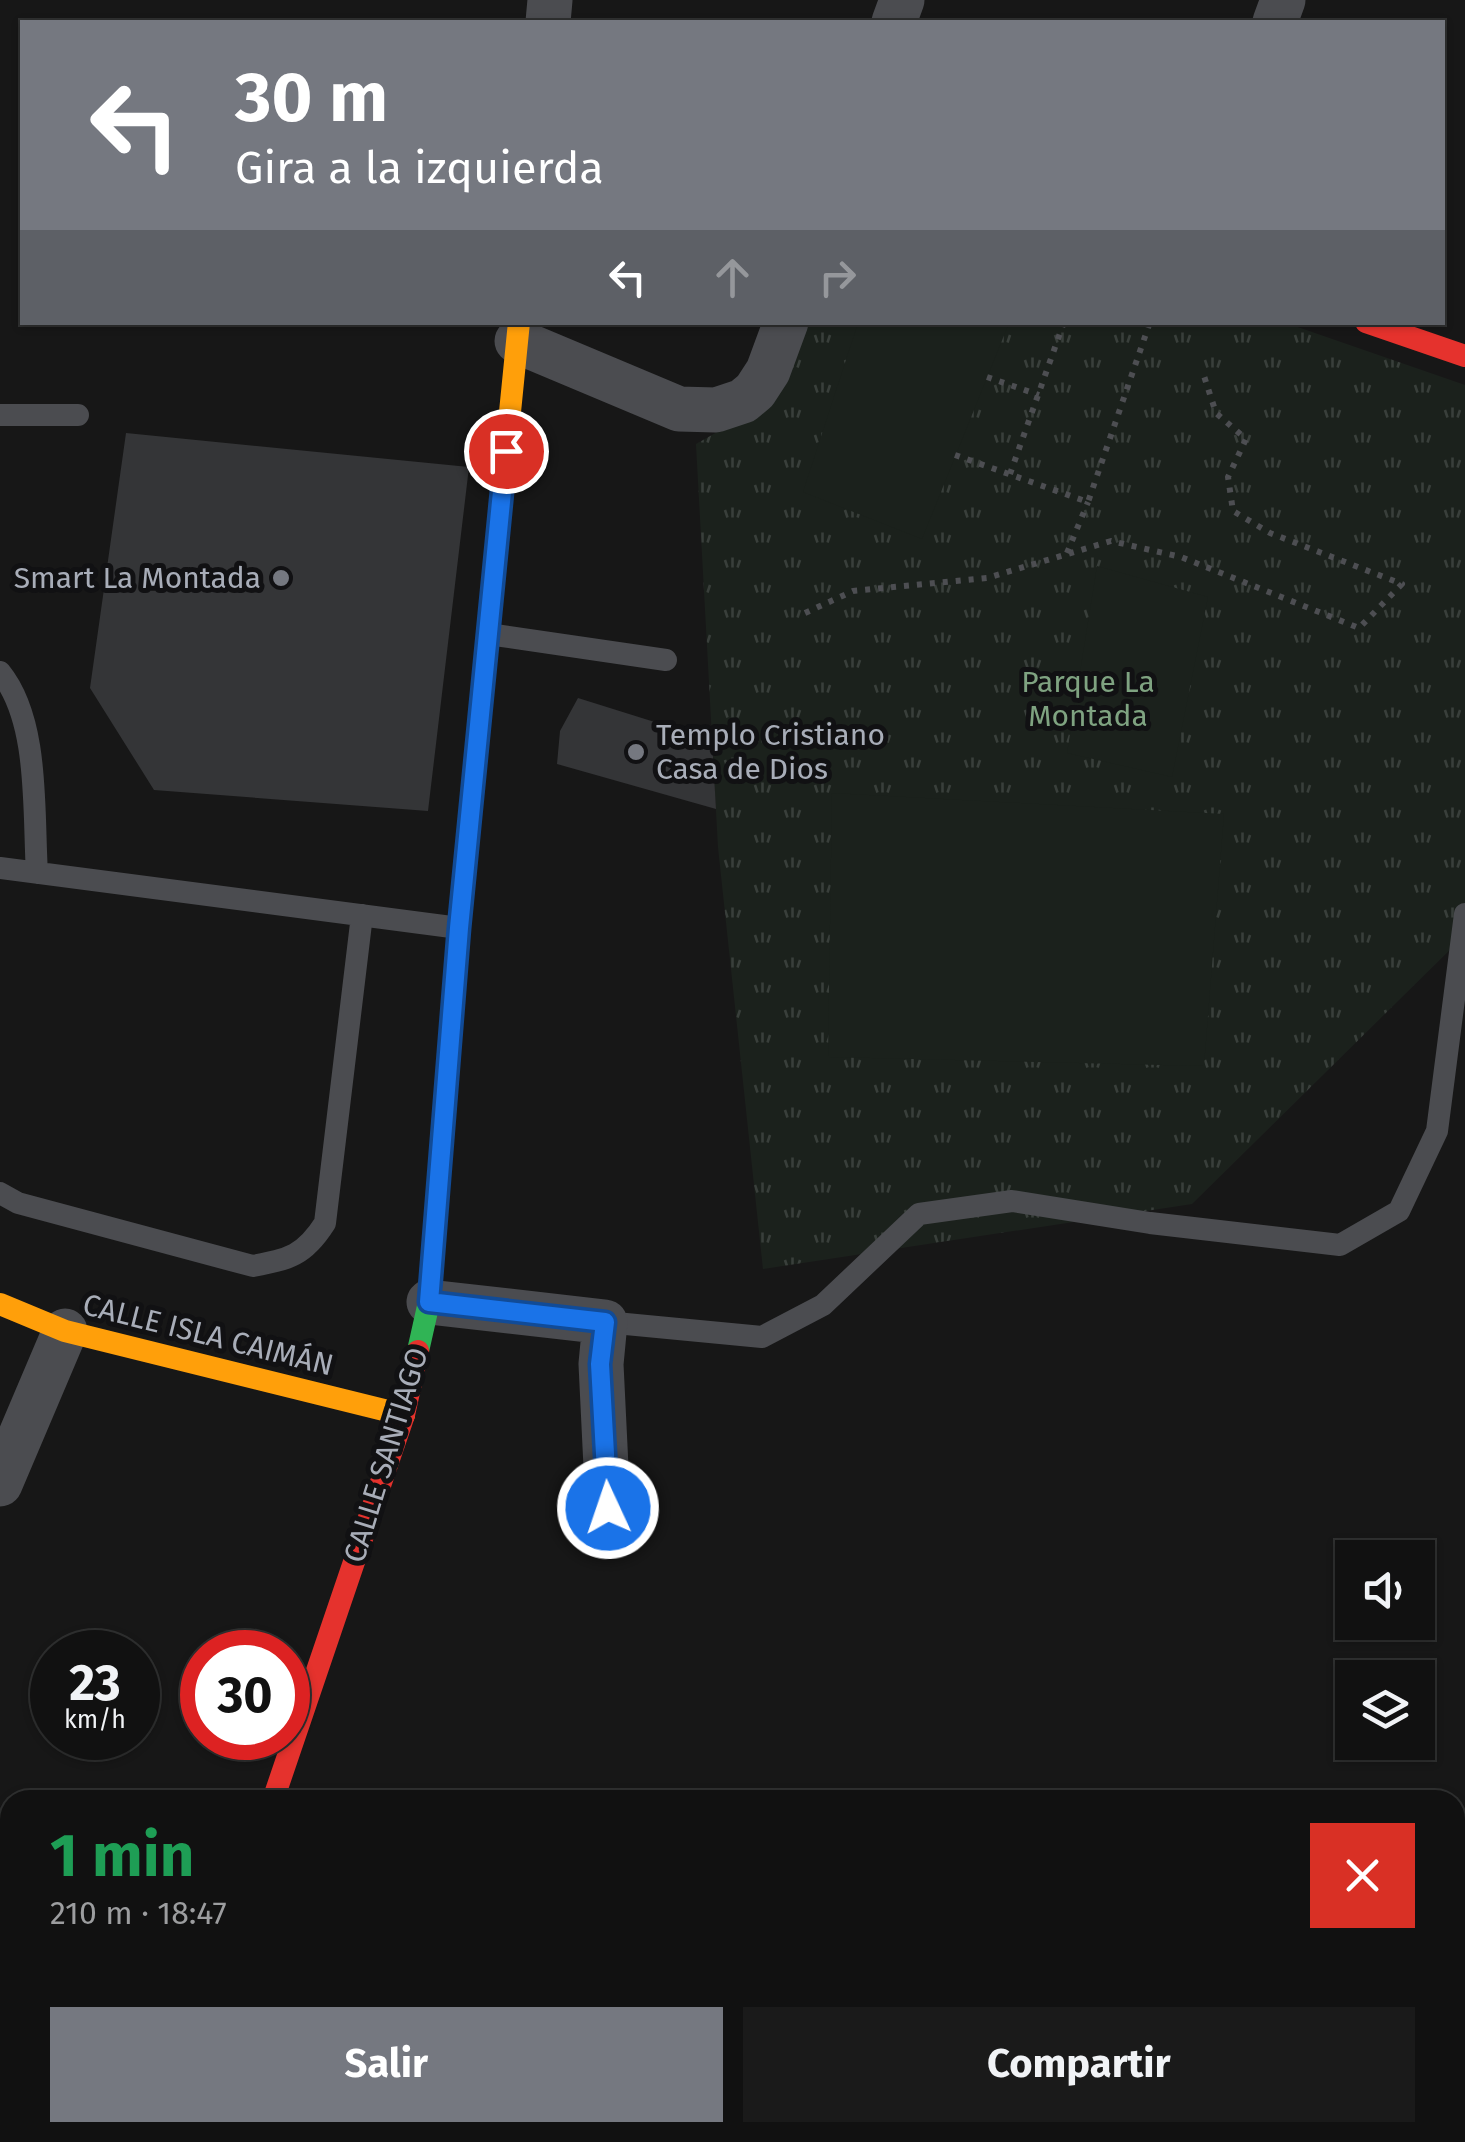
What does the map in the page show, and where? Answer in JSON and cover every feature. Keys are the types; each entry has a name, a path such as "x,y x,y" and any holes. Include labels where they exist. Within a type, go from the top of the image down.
{"street":[{"path":"518,332 679,408 716,410 743,401 768,371 785,325"},
{"path":"1375,325 1465,356"},
{"name":"CALLE SANTIAGO","path":"275,1790 404,1415 429,1302 459,928 518,332"},
{"path":"429,1302 605,1322 600,1364 608,1508"},
{"name":"CALLE ISLA CAIMÁN","path":"0,1304 66,1331 404,1415"},
{"path":"0,1484 66,1331"}],"lane":[{"path":"0,416 78,415"},
{"path":"488,634 666,660"},
{"path":"0,672 14,689 29,751 36,873"},
{"path":"0,868 459,928"},
{"path":"605,1322 762,1337 823,1305 919,1214 1012,1201 1150,1223 1340,1244 1399,1211 1436,1132 1465,914"},
{"path":"0,1193 18,1203 253,1266 288,1260 312,1243 325,1222 362,915"}],"path":[{"path":"1010,474 1063,325"},
{"path":"1067,553 1149,325"},
{"path":"805,613 853,591 987,578 1111,542 1181,557 1360,628 1402,584 1285,539 1233,511 1228,477 1246,438 1216,412 1204,376"},
{"path":"987,377 1039,395"},
{"path":"955,455 1088,502"}],"green space":[{"name":"Parque La Montada","path":"808,325 1292,325 1465,385 1465,935 1192,1204 763,1269 718,847 696,444 758,409"},
{"path":"857,325 1008,325 922,539 803,492"},
{"path":"1097,566 1208,597 1172,777 1067,753"},
{"path":"832,793 1224,814 1204,1066 828,1057"}],"building":[{"name":"Smart La Montada","path":"126,433 469,467 428,811 154,790 90,688"},
{"name":"Templo Cristiano Casa de Dios","path":"578,698 712,740 716,809 557,764 560,731"}],"traffic: fast":[{"path":"418,1351 429,1302 459,928 495,562"}],"traffic: slow":[{"path":"495,562 519,325"},
{"path":"0,1304 65,1331 404,1415"}],"traffic: jam":[{"path":"1375,325 1465,356"},
{"path":"276,1790 404,1415 418,1351"}],"place":[{"name":"Smart La Montada","path":"281,578"},
{"name":"Templo Cristiano Casa de Dios","path":"636,752"}],"route":[{"path":"506,451 459,928 429,1302 605,1322 600,1364 608,1508"}]}
